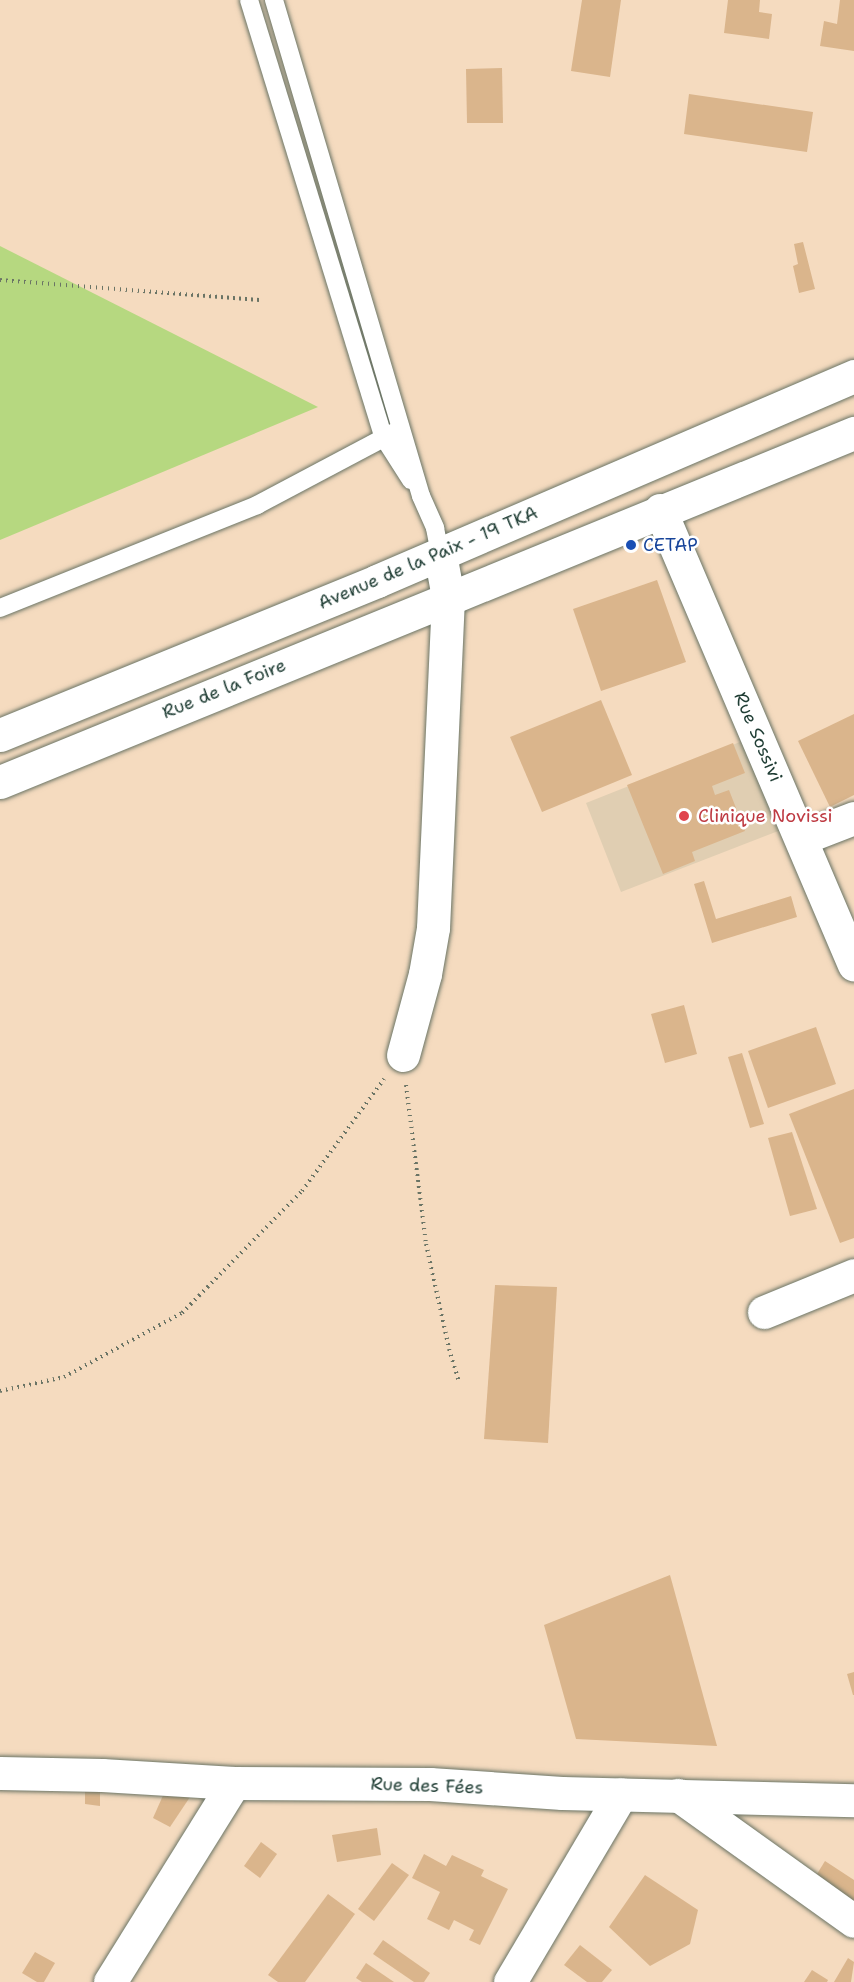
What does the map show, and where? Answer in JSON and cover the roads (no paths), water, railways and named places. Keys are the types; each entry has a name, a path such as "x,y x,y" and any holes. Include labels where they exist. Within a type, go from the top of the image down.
{"street":[{"path":"448,597 852,434 842,381"},
{"name":"Avenue de la Paix - 19 TKA","path":"0,735 440,554 842,381"},
{"name":"Rue Sossivi","path":"660,510 854,964"},
{"path":"403,1055 425,974 433,928 448,597 440,554"},
{"name":"Rue de la Foire","path":"0,782 448,597"},
{"path":"802,838 854,818"},
{"path":"764,1312 854,1275"},
{"name":"Rue des Fées","path":"0,1773 102,1775 234,1783 430,1784 562,1793 854,1800"},
{"path":"110,1982 234,1783"},
{"path":"520,1978 621,1794"},
{"path":"678,1795 854,1921"}],"lane":[{"path":"249,0 384,438 422,496"},
{"path":"274,0 422,496 435,528 440,554"},
{"path":"0,608 257,505 402,428"}],"place":[{"name":"CETAP","path":"631,545"},
{"name":"Clinique Novissi","path":"684,816"}]}
